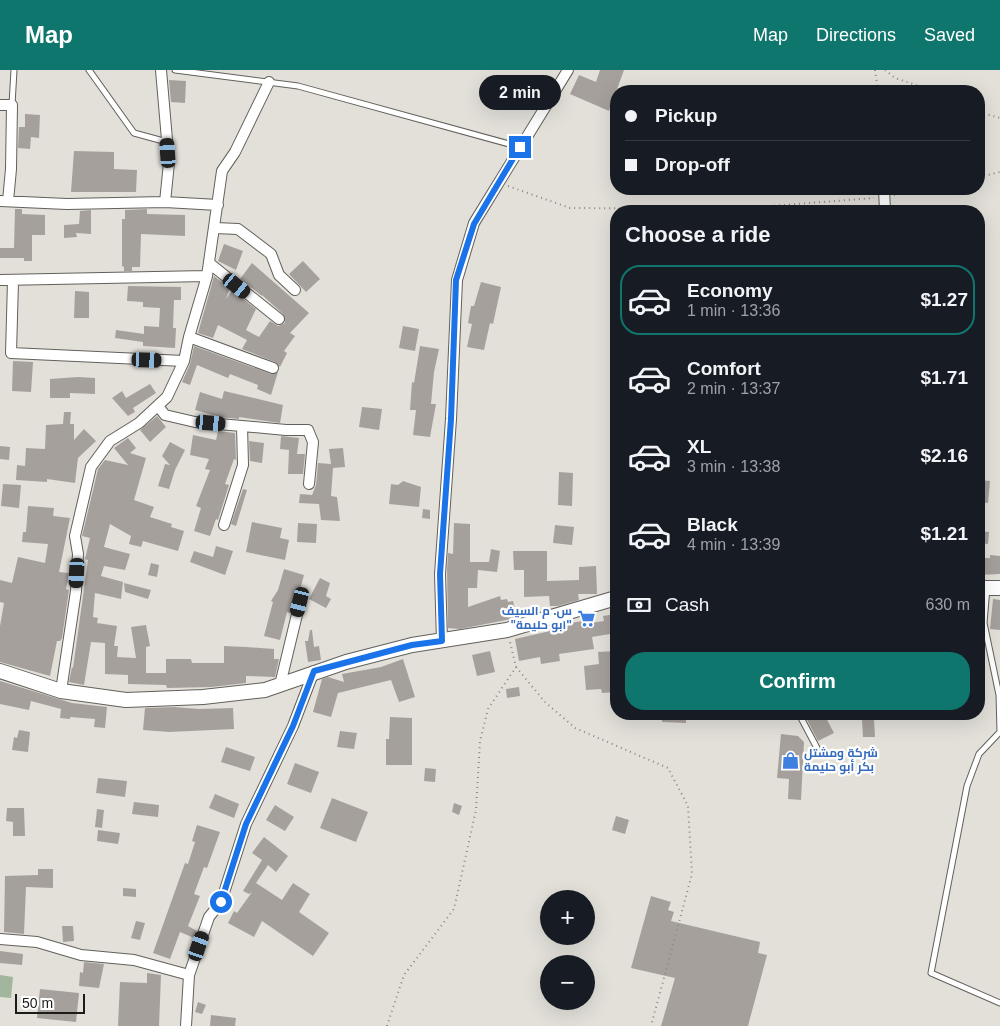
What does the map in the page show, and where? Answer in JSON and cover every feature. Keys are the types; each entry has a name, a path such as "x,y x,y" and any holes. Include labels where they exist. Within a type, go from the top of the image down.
{"street":[{"path":"161,70 168,163 165,202"},
{"path":"442,641 440,574 451,419 456,280 474,224 568,70"},
{"path":"61,691 76,591 78,554 75,536 91,466 110,441 139,423 167,397 184,361 189,336 210,263 222,171 235,152 269,82"},
{"path":"0,105 12,105 12,170 4,201 67,204 165,202 218,205"},
{"path":"215,228 238,229 271,254 279,275 295,290"},
{"path":"210,263 279,319"},
{"path":"0,280 207,276"},
{"path":"13,281 11,353 184,361"},
{"path":"189,336 273,368"},
{"path":"158,406 165,415 180,419 286,430 308,430 312,442 309,484"},
{"path":"224,525 243,465 242,426"},
{"path":"0,671 61,691 126,700 203,697 265,690 314,671 412,645 506,630 610,600"},
{"path":"280,685 300,602"},
{"path":"186,1026 189,974 208,917 221,902 246,824 290,733 314,671"},
{"path":"0,939 37,942 81,955 134,960 189,974"}],"lane":[{"path":"12,105 14,70"},
{"path":"90,70 134,133 167,142"},
{"path":"176,70 298,86 520,147"},
{"path":"985,614 988,588"},
{"path":"985,628 999,695 1000,732 979,754 967,786 931,974 1000,1002"},
{"path":"802,720 817,748"}],"path":[{"path":"874,70 877,85"},
{"path":"885,70 895,78 916,85"},
{"path":"985,114 1000,118"},
{"path":"985,175 1000,172"},
{"path":"498,183 570,208 610,208"},
{"path":"770,205 865,195"},
{"path":"506,630 516,667 546,702 575,728 668,768 688,806 692,874 651,1026"},
{"path":"387,1026 404,975 454,909 476,810 480,742 488,708 516,667"}],"green space":[{"path":"0,975 13,977 11,998 0,997"}],"building":[{"path":"600,70 624,70 619,85 610,85 609,111 570,94 579,75 596,82"},
{"path":"169,80 186,81 185,103 171,102"},
{"path":"25,114 40,115 39,138 31,137 30,149 18,148 19,127 25,127"},
{"path":"74,151 114,152 114,169 137,170 136,192 71,192"},
{"path":"15,209 22,209 22,214 45,215 45,235 32,235 32,261 24,261 24,258 0,258 0,248 14,248"},
{"path":"147,209 147,214 185,215 185,236 141,234 140,267 132,267 132,271 124,271 122,266 122,219 125,219 125,210"},
{"path":"91,210 91,234 76,233 77,237 64,238 64,225 79,224 80,211"},
{"path":"224,244 243,251 236,270 218,261"},
{"path":"303,261 320,279 306,292 289,274"},
{"path":"252,263 309,313 290,333 295,336 284,351 287,353 280,367 275,362 242,349 247,340 218,325 213,338 198,333 214,276 230,288 226,299 232,290 256,309 246,330 259,337 270,321 278,326 285,323 283,314 240,279"},
{"path":"481,282 501,287 493,324 490,323 484,350 467,347 472,324 468,323 471,306 474,306"},
{"path":"128,286 181,287 181,300 174,300 173,328 176,328 175,348 143,346 143,342 115,338 116,330 144,334 144,326 159,327 160,308 143,307 143,302 127,301"},
{"path":"75,291 89,292 89,318 74,318"},
{"path":"403,326 419,329 415,351 399,348"},
{"path":"194,346 271,374 278,372 271,395 257,389 258,385 230,374 228,378 197,365 190,385 182,382 190,364"},
{"path":"420,346 439,349 434,372 431,404 436,404 430,437 413,435 416,410 410,410 412,382 414,383"},
{"path":"13,361 33,362 31,392 12,391"},
{"path":"95,378 95,394 70,393 70,398 50,398 50,379"},
{"path":"150,384 156,393 133,408 135,412 128,416 112,398 122,391 126,398"},
{"path":"224,391 283,405 280,423 239,417 239,419 220,417 195,410 200,392 222,399"},
{"path":"362,407 382,409 379,430 359,427"},
{"path":"64,412 71,412 70,424 74,424 74,440 84,429 96,441 78,458 75,483 47,479 47,482 16,480 17,465 25,466 26,448 45,449 46,425 63,424"},
{"path":"157,416 166,427 150,442 140,430"},
{"path":"218,431 235,433 236,460 234,459 225,484 229,485 218,520 216,519 210,536 194,531 201,508 196,506 210,470 205,469 209,459 190,455 193,435 216,440"},
{"path":"281,436 299,438 297,454 305,454 303,474 288,474 289,450 280,449"},
{"path":"128,438 136,448 130,453 146,458 134,500 154,507 150,517 172,524 171,527 184,531 178,551 143,541 141,547 129,544 131,536 110,524 104,547 130,554 125,570 104,566 101,576 123,582 121,599 95,593 93,617 98,618 97,623 117,626 114,646 118,646 117,657 136,658 131,627 146,625 150,646 146,647 146,673 166,673 166,659 191,659 192,663 224,663 224,646 274,649 274,659 279,659 275,677 246,676 246,683 212,687 167,688 166,685 128,684 128,675 105,674 105,643 91,642 84,685 69,682 73,668 88,560 85,559 90,538 82,536 98,469 105,460 128,465 114,448"},
{"path":"249,441 264,443 262,463 250,461"},
{"path":"170,442 185,450 175,470 169,489 158,486 165,464 170,465 162,456"},
{"path":"0,446 10,447 9,460 0,459"},
{"path":"343,448 345,467 333,468 331,496 337,497 340,521 321,520 319,504 299,503 300,494 312,495 316,485 318,463 331,464 329,449"},
{"path":"559,472 573,473 572,506 558,505"},
{"path":"403,481 421,487 419,507 389,504 391,484 398,485"},
{"path":"985,481 990,481 988,503 985,503"},
{"path":"3,484 21,485 19,508 1,506"},
{"path":"243,489 247,490 236,526 231,524"},
{"path":"28,506 54,508 53,516 70,518 59,572 69,573 66,589 69,590 62,638 60,641 57,641 50,676 0,662 0,626 4,603 0,602 0,580 12,583 18,557 45,563 48,544 22,542 23,532 26,532"},
{"path":"423,509 430,510 430,519 422,518"},
{"path":"252,522 282,528 280,538 289,540 285,560 246,552"},
{"path":"298,523 317,524 316,543 297,542"},
{"path":"454,523 470,524 470,562 489,562 491,549 500,551 497,572 478,570 477,588 468,588 468,607 500,596 501,600 513,601 517,618 460,629 448,628 447,570 448,553 453,554"},
{"path":"555,525 574,527 572,545 553,543"},
{"path":"985,532 989,532 988,544 985,544"},
{"path":"216,546 233,551 225,575 190,562 194,551 213,557"},
{"path":"513,551 547,551 547,581 579,580 579,567 596,566 597,594 578,594 579,600 558,606 550,606 549,596 524,597 524,570 514,570"},
{"path":"990,555 1000,556 1000,574 985,575 985,558 990,558"},
{"path":"151,563 159,565 157,577 148,575"},
{"path":"284,569 304,575 299,593 296,592 290,613 287,612 280,640 264,636 273,602 271,601 278,590"},
{"path":"320,578 330,583 326,596 331,599 326,608 309,599"},
{"path":"124,583 151,590 148,599 125,592"},
{"path":"993,599 1000,600 1000,630 990,629"},
{"path":"610,615 610,634 592,637 594,649 559,654 560,661 541,664 540,657 519,661 515,639 563,628 563,624 590,620 590,623 604,621 603,616"},
{"path":"310,630 312,630 314,647 319,646 321,660 308,662 305,641 308,641"},
{"path":"490,651 495,672 477,676 472,655"},
{"path":"610,651 610,692 602,693 601,689 586,690 584,666 599,664 598,652"},
{"path":"403,659 415,697 399,702 391,680 338,693 331,717 313,712 322,679 328,677 344,682 342,674 381,667"},
{"path":"0,681 72,703 107,707 105,728 94,727 95,719 60,718 61,709 31,701 29,710 0,704"},
{"path":"519,687 520,696 507,698 506,689"},
{"path":"174,707 199,709 233,708 234,729 169,732 143,730 145,708"},
{"path":"390,717 412,718 412,765 386,765 386,739 389,739"},
{"path":"662,720 686,720 686,723 662,722"},
{"path":"807,720 827,720 834,733 818,741"},
{"path":"862,720 874,720 875,737 863,737"},
{"path":"19,730 30,732 28,752 12,750 14,737 17,738"},
{"path":"340,731 357,733 354,749 337,747"},
{"name":"شركة ومشتل بكر أبو حليمة","path":"781,734 798,736 804,742 801,800 788,799 789,779 777,778"},
{"path":"226,747 255,757 250,771 221,762"},
{"path":"295,763 319,772 311,793 287,784"},
{"path":"425,768 436,769 435,782 424,781"},
{"path":"98,778 127,781 125,797 96,793"},
{"path":"215,794 239,804 234,818 209,808"},
{"path":"332,798 368,812 356,842 320,828"},
{"path":"134,802 159,805 158,817 132,814"},
{"path":"454,803 462,806 459,815 452,812"},
{"path":"275,805 294,817 285,831 266,820"},
{"path":"7,808 24,808 25,836 13,836 13,822 6,821"},
{"path":"97,809 104,810 102,828 95,827"},
{"path":"616,816 629,820 625,834 612,830"},
{"path":"197,825 220,832 207,868 204,867 194,894 200,896 188,926 197,931 194,938 180,932 170,959 153,953 185,863 188,864 195,842 192,841"},
{"path":"98,830 120,833 118,844 97,841"},
{"path":"264,837 288,856 276,872 268,865 256,883 282,900 293,883 310,894 299,912 329,933 313,956 262,921 254,937 228,923 234,911 237,913 252,892 249,894 243,891 262,860 252,853"},
{"path":"38,869 53,869 53,888 26,887 24,934 4,932 5,876 38,875"},
{"path":"123,888 136,889 136,897 123,896"},
{"path":"651,896 671,902 668,910 674,912 671,921 760,942 758,953 767,955 748,1026 661,1026 675,978 631,968"},
{"path":"136,921 145,923 140,940 131,938"},
{"path":"62,926 73,926 74,941 63,942"},
{"path":"0,951 23,954 22,965 0,963"},
{"path":"84,962 104,964 99,988 79,986 80,972 83,973"},
{"path":"147,973 161,975 159,1026 118,1026 120,982 147,983"},
{"path":"40,989 79,993 76,1022 37,1018"},
{"path":"198,1002 206,1005 202,1014 195,1012"},
{"path":"211,1015 236,1018 235,1026 210,1026"}],"place":[{"name":"س. م السيف \"ابو حليمة\"","path":"586,618"},
{"name":"شركة ومشتل بكر أبو حليمة","path":"790,760"}],"route":[{"path":"221,902 246,824 293,726 314,671 412,645 442,641 440,574 451,419 456,280 474,224 520,147"}]}
